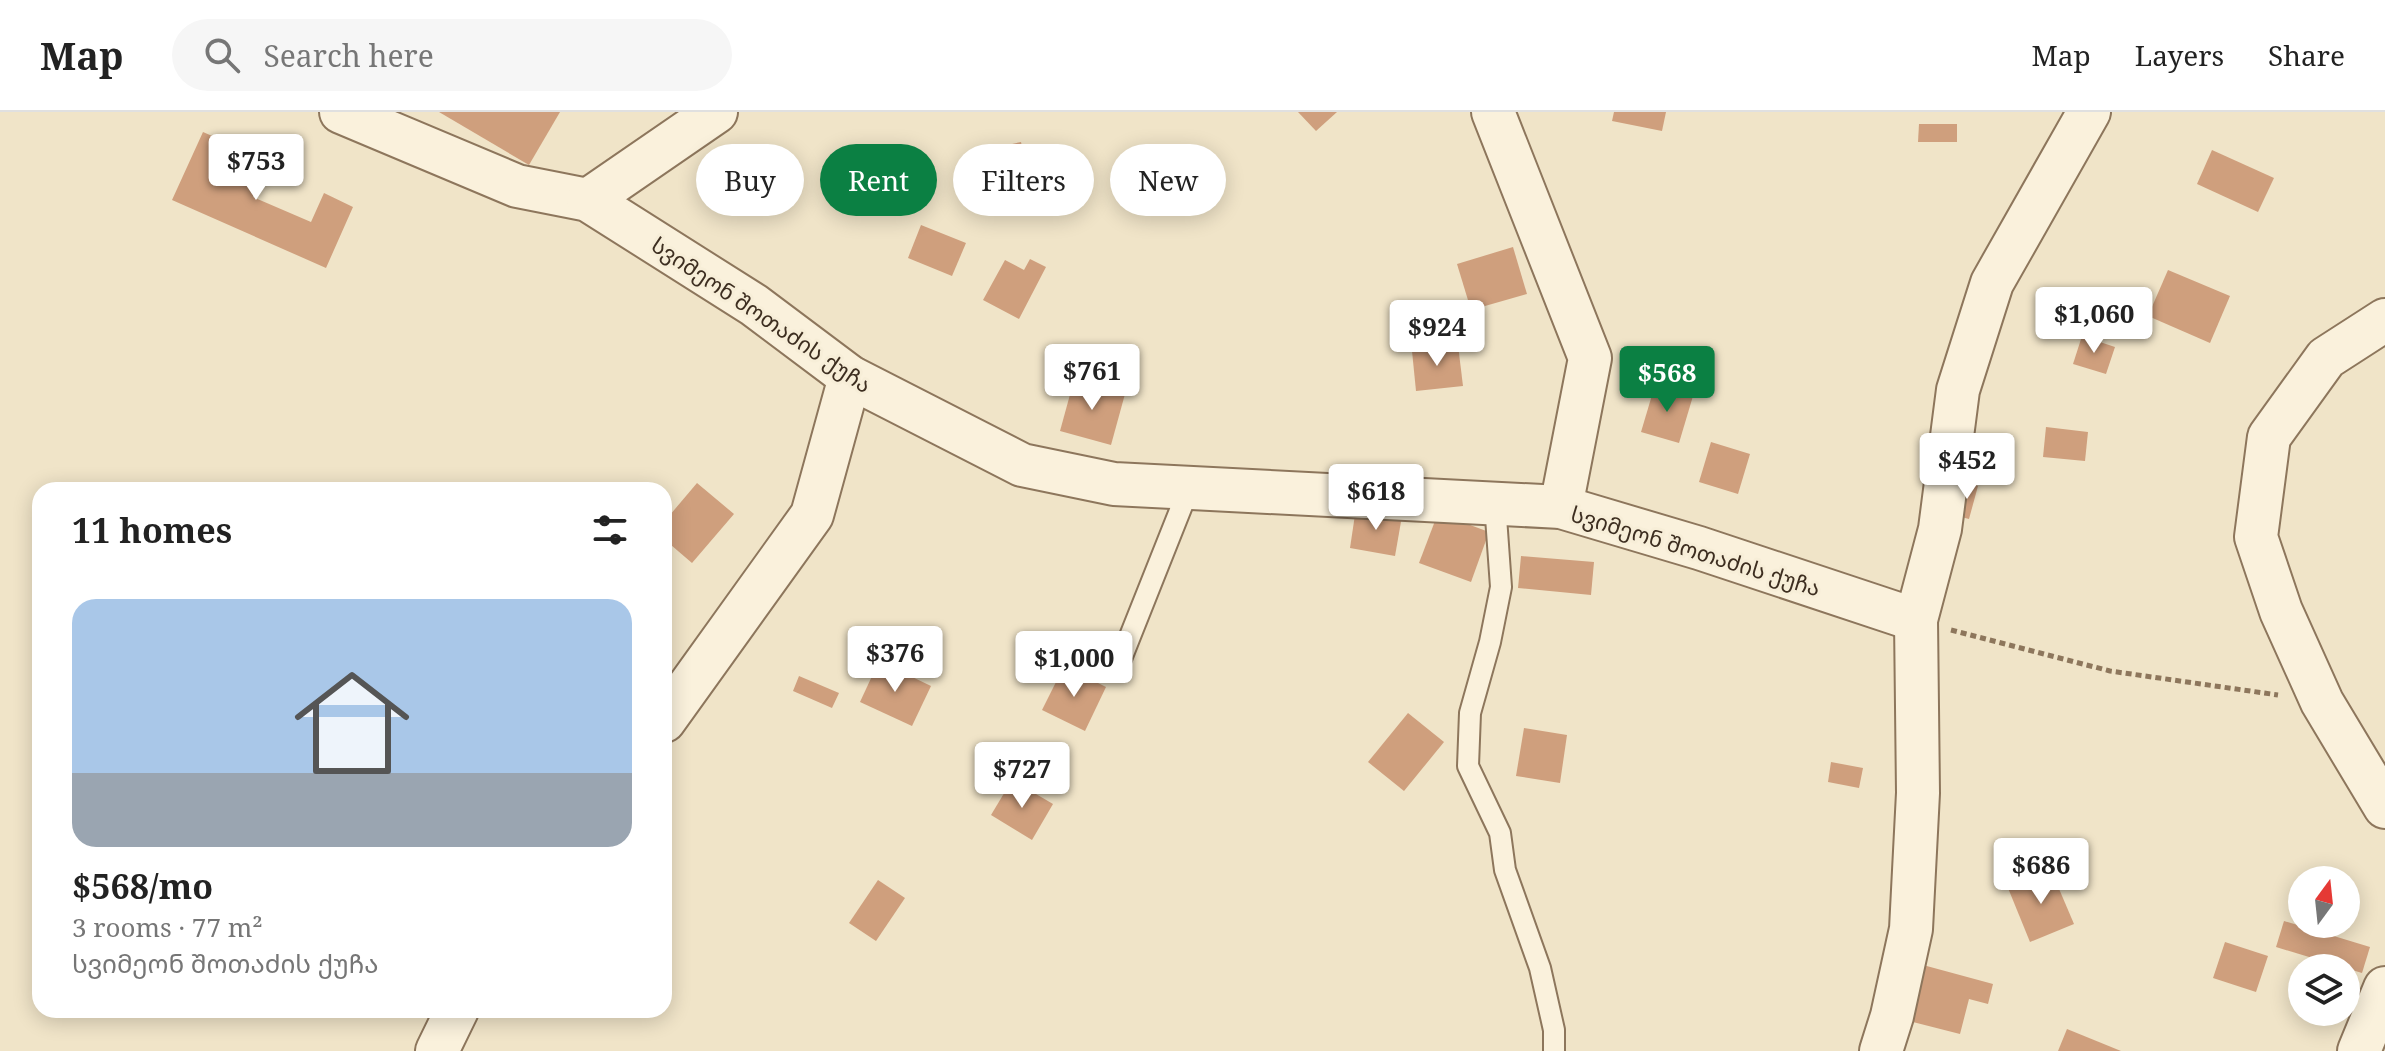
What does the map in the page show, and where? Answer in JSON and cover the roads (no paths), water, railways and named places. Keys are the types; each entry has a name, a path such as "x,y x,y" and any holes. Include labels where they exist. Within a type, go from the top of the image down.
{"street":[{"path":"341,112 517,186 588,200 716,112"},
{"path":"1493,112 1590,358 1561,507"},
{"path":"1881,1051 1911,929 1918,793 1916,620 1940,529 1958,390 1992,283 2089,112"},
{"name":"სვიმეონ შოთაძის ქუჩა","path":"588,200 754,305 850,377 1022,465 1114,484 1561,507 1699,548 1916,620"},
{"path":"2385,320 2326,358 2269,437 2256,537 2281,611 2322,702 2385,807"},
{"path":"672,710 812,515 850,377"},
{"path":"2359,1051 2385,988"},
{"path":"437,1051 453,1018"}],"lane":[{"path":"1117,669 1189,488"},
{"path":"1495,503 1501,587 1490,642 1470,713 1468,766 1500,833 1505,870 1540,968 1554,1030 1554,1051"}]}
